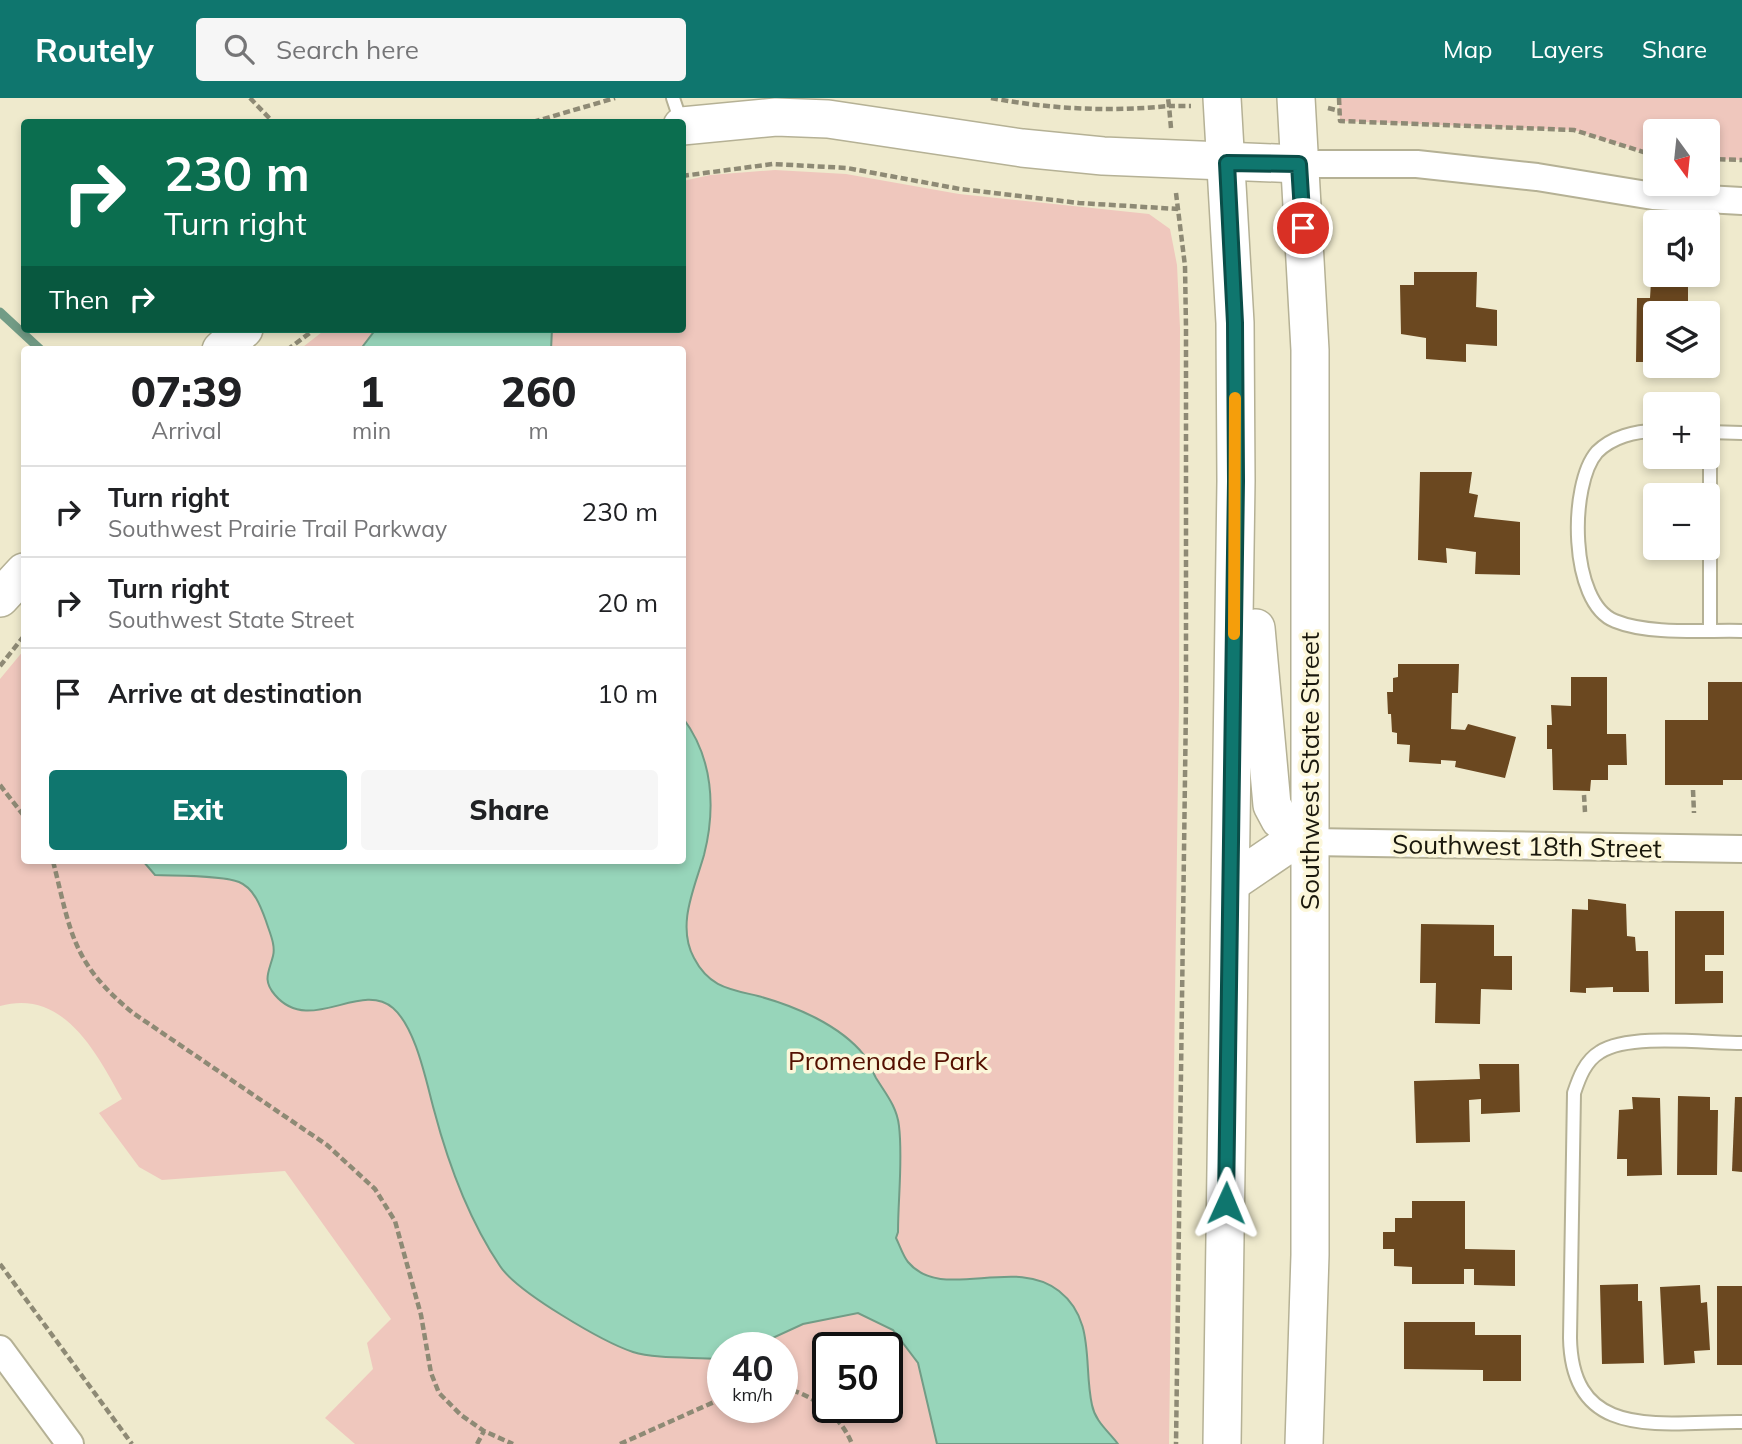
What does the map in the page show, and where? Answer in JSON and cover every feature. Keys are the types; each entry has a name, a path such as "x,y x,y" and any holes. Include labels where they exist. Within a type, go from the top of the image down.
{"main road":[{"path":"1222,98 1235,323 1236,481 1223,1444"},
{"name":"Southwest State Street","path":"1296,98 1310,350 1310,1255 1304,1444"},
{"path":"686,124 763,117 828,119 1023,148 1227,163 1299,164"},
{"path":"225,346 240,333"},
{"path":"1236,481 1253,590 1269,791 1280,820 1311,842"},
{"path":"0,598 21,575"},
{"path":"1231,883 1284,847 1311,842"}],"street":[{"path":"1299,164 1417,164 1537,177 1653,196 1742,201"},
{"name":"Southwest 18th Street","path":"1311,842 1742,849"},
{"path":"0,1349 70,1444"}],"lane":[{"path":"673,98 680,119"},
{"path":"1643,431 1611,442 1595,454 1589,465 1581,488 1579,546 1583,583 1598,610 1615,621 1642,628 1742,631"},
{"path":"1720,433 1742,433"},
{"path":"1709,469 1710,630"},
{"path":"1742,1043 1623,1044 1600,1052 1580,1075 1574,1093 1570,1338 1574,1377 1582,1394 1595,1408 1610,1416 1628,1421 1742,1422"}],"path":[{"path":"250,98 270,119"},
{"path":"543,119 615,98"},
{"path":"991,98 1087,109 1180,106"},
{"path":"1168,98 1170,114"},
{"path":"1339,98 1340,121 1574,130 1643,152"},
{"path":"1720,159 1742,160"},
{"path":"686,175 773,164 847,167 960,189 1079,203 1178,209"},
{"path":"1175,188 1185,266 1186,315 1186,703 1176,1444"},
{"path":"292,346 310,333"},
{"path":"0,666 21,640"},
{"path":"0,785 21,812"},
{"path":"1693,789 1694,813"},
{"path":"1584,795 1585,812"},
{"path":"53,864 72,938 86,967 108,993 133,1013 327,1145 375,1189 395,1221 421,1315 431,1373 439,1393 461,1415 484,1431 513,1444"},
{"path":"0,1264 132,1444"},
{"path":"798,1394 812,1399 846,1429 852,1444"},
{"path":"620,1444 707,1405"},
{"path":"477,1444 484,1431"}],"green space":[{"path":"1339,98 1742,98 1742,160 1720,159 1720,119 1643,119 1643,152 1574,130 1340,121"},
{"name":"Promenade Park","path":"775,170 846,174 959,194 1149,214 1170,229 1177,265 1180,328 1179,702 1169,1444 355,1444 325,1418 373,1369 367,1343 391,1319 285,1171 162,1180 139,1167 99,1113 122,1099 89,1044 59,1015 42,1006 22,1003 0,1006 0,679 21,654 21,864 686,864 686,346 304,346 321,333 686,333 686,180 710,175"}],"shaded area":[{"path":"373,333 552,333 551,346 363,346"},
{"path":"686,722 701,750 711,802 708,837 687,919 689,945 694,958 713,981 816,1018 843,1035 864,1055 898,1119 900,1165 896,1238 906,1260 922,1274 940,1279 1021,1277 1041,1281 1059,1291 1071,1303 1083,1329 1094,1411 1118,1444 937,1444 918,1363 903,1343 903,1332 895,1332 858,1313 803,1324 786,1332 707,1332 707,1359 663,1357 633,1352 562,1315 509,1277 479,1230 446,1150 414,1041 401,1017 393,1008 380,1001 350,1002 319,1010 289,1006 275,995 269,985 273,943 256,898 239,882 198,876 155,875 146,864 686,864"}],"building":[{"path":"1414,272 1477,272 1476,307 1497,310 1497,346 1466,344 1466,362 1426,359 1426,338 1401,334 1400,285 1414,285"},
{"path":"1651,287 1688,287 1688,301 1643,301 1643,362 1636,362 1637,298 1650,298"},
{"path":"1420,472 1472,472 1469,493 1478,495 1474,517 1520,522 1520,575 1475,574 1476,552 1446,548 1447,563 1418,560"},
{"path":"1398,664 1459,664 1458,693 1452,693 1451,729 1465,730 1468,724 1516,737 1505,778 1455,767 1456,761 1441,760 1441,764 1409,762 1410,745 1397,744 1397,733 1392,732 1391,714 1388,714 1387,692 1393,692 1393,678 1398,677"},
{"path":"1571,677 1607,677 1607,734 1626,734 1627,765 1608,765 1608,780 1591,780 1590,791 1553,790 1552,749 1547,749 1547,725 1552,725 1551,705 1571,706"},
{"path":"1708,682 1742,682 1742,780 1723,780 1723,785 1665,785 1665,720 1708,720"},
{"path":"1588,899 1626,904 1627,936 1635,937 1636,951 1648,951 1649,992 1613,992 1613,987 1586,988 1586,993 1570,992 1572,909 1588,910"},
{"path":"1675,911 1724,911 1724,955 1705,955 1705,971 1723,971 1723,1003 1675,1004"},
{"path":"1421,924 1494,925 1494,956 1512,956 1512,990 1481,989 1480,1024 1435,1023 1436,983 1420,983"},
{"path":"1479,1064 1519,1064 1520,1112 1481,1114 1481,1099 1469,1100 1470,1142 1416,1143 1414,1081 1480,1079"},
{"path":"1678,1096 1710,1097 1710,1110 1718,1110 1717,1175 1677,1175"},
{"path":"1632,1097 1660,1098 1662,1175 1627,1176 1627,1159 1617,1159 1619,1110 1633,1109"},
{"path":"1735,1097 1742,1097 1742,1172 1732,1171"},
{"path":"1412,1201 1465,1201 1465,1249 1515,1250 1515,1286 1474,1285 1474,1269 1464,1269 1464,1284 1412,1284 1412,1267 1394,1266 1394,1249 1383,1249 1383,1232 1395,1232 1395,1218 1412,1218"},
{"path":"1638,1284 1638,1301 1642,1301 1644,1363 1602,1364 1600,1285"},
{"path":"1700,1285 1701,1303 1707,1302 1710,1350 1694,1351 1695,1363 1664,1365 1660,1287"},
{"path":"1717,1286 1742,1286 1742,1365 1717,1365"},
{"path":"1404,1322 1475,1322 1475,1335 1521,1335 1521,1381 1483,1381 1483,1370 1404,1369"}],"waterway":[{"path":"0,312 21,331"},
{"path":"23,333 37,346"}],"slow traffic":[{"path":"1234,634 1235,398"}],"route":[{"path":"1226,1203 1236,481 1235,323 1227,163 1299,164 1303,228"}]}
